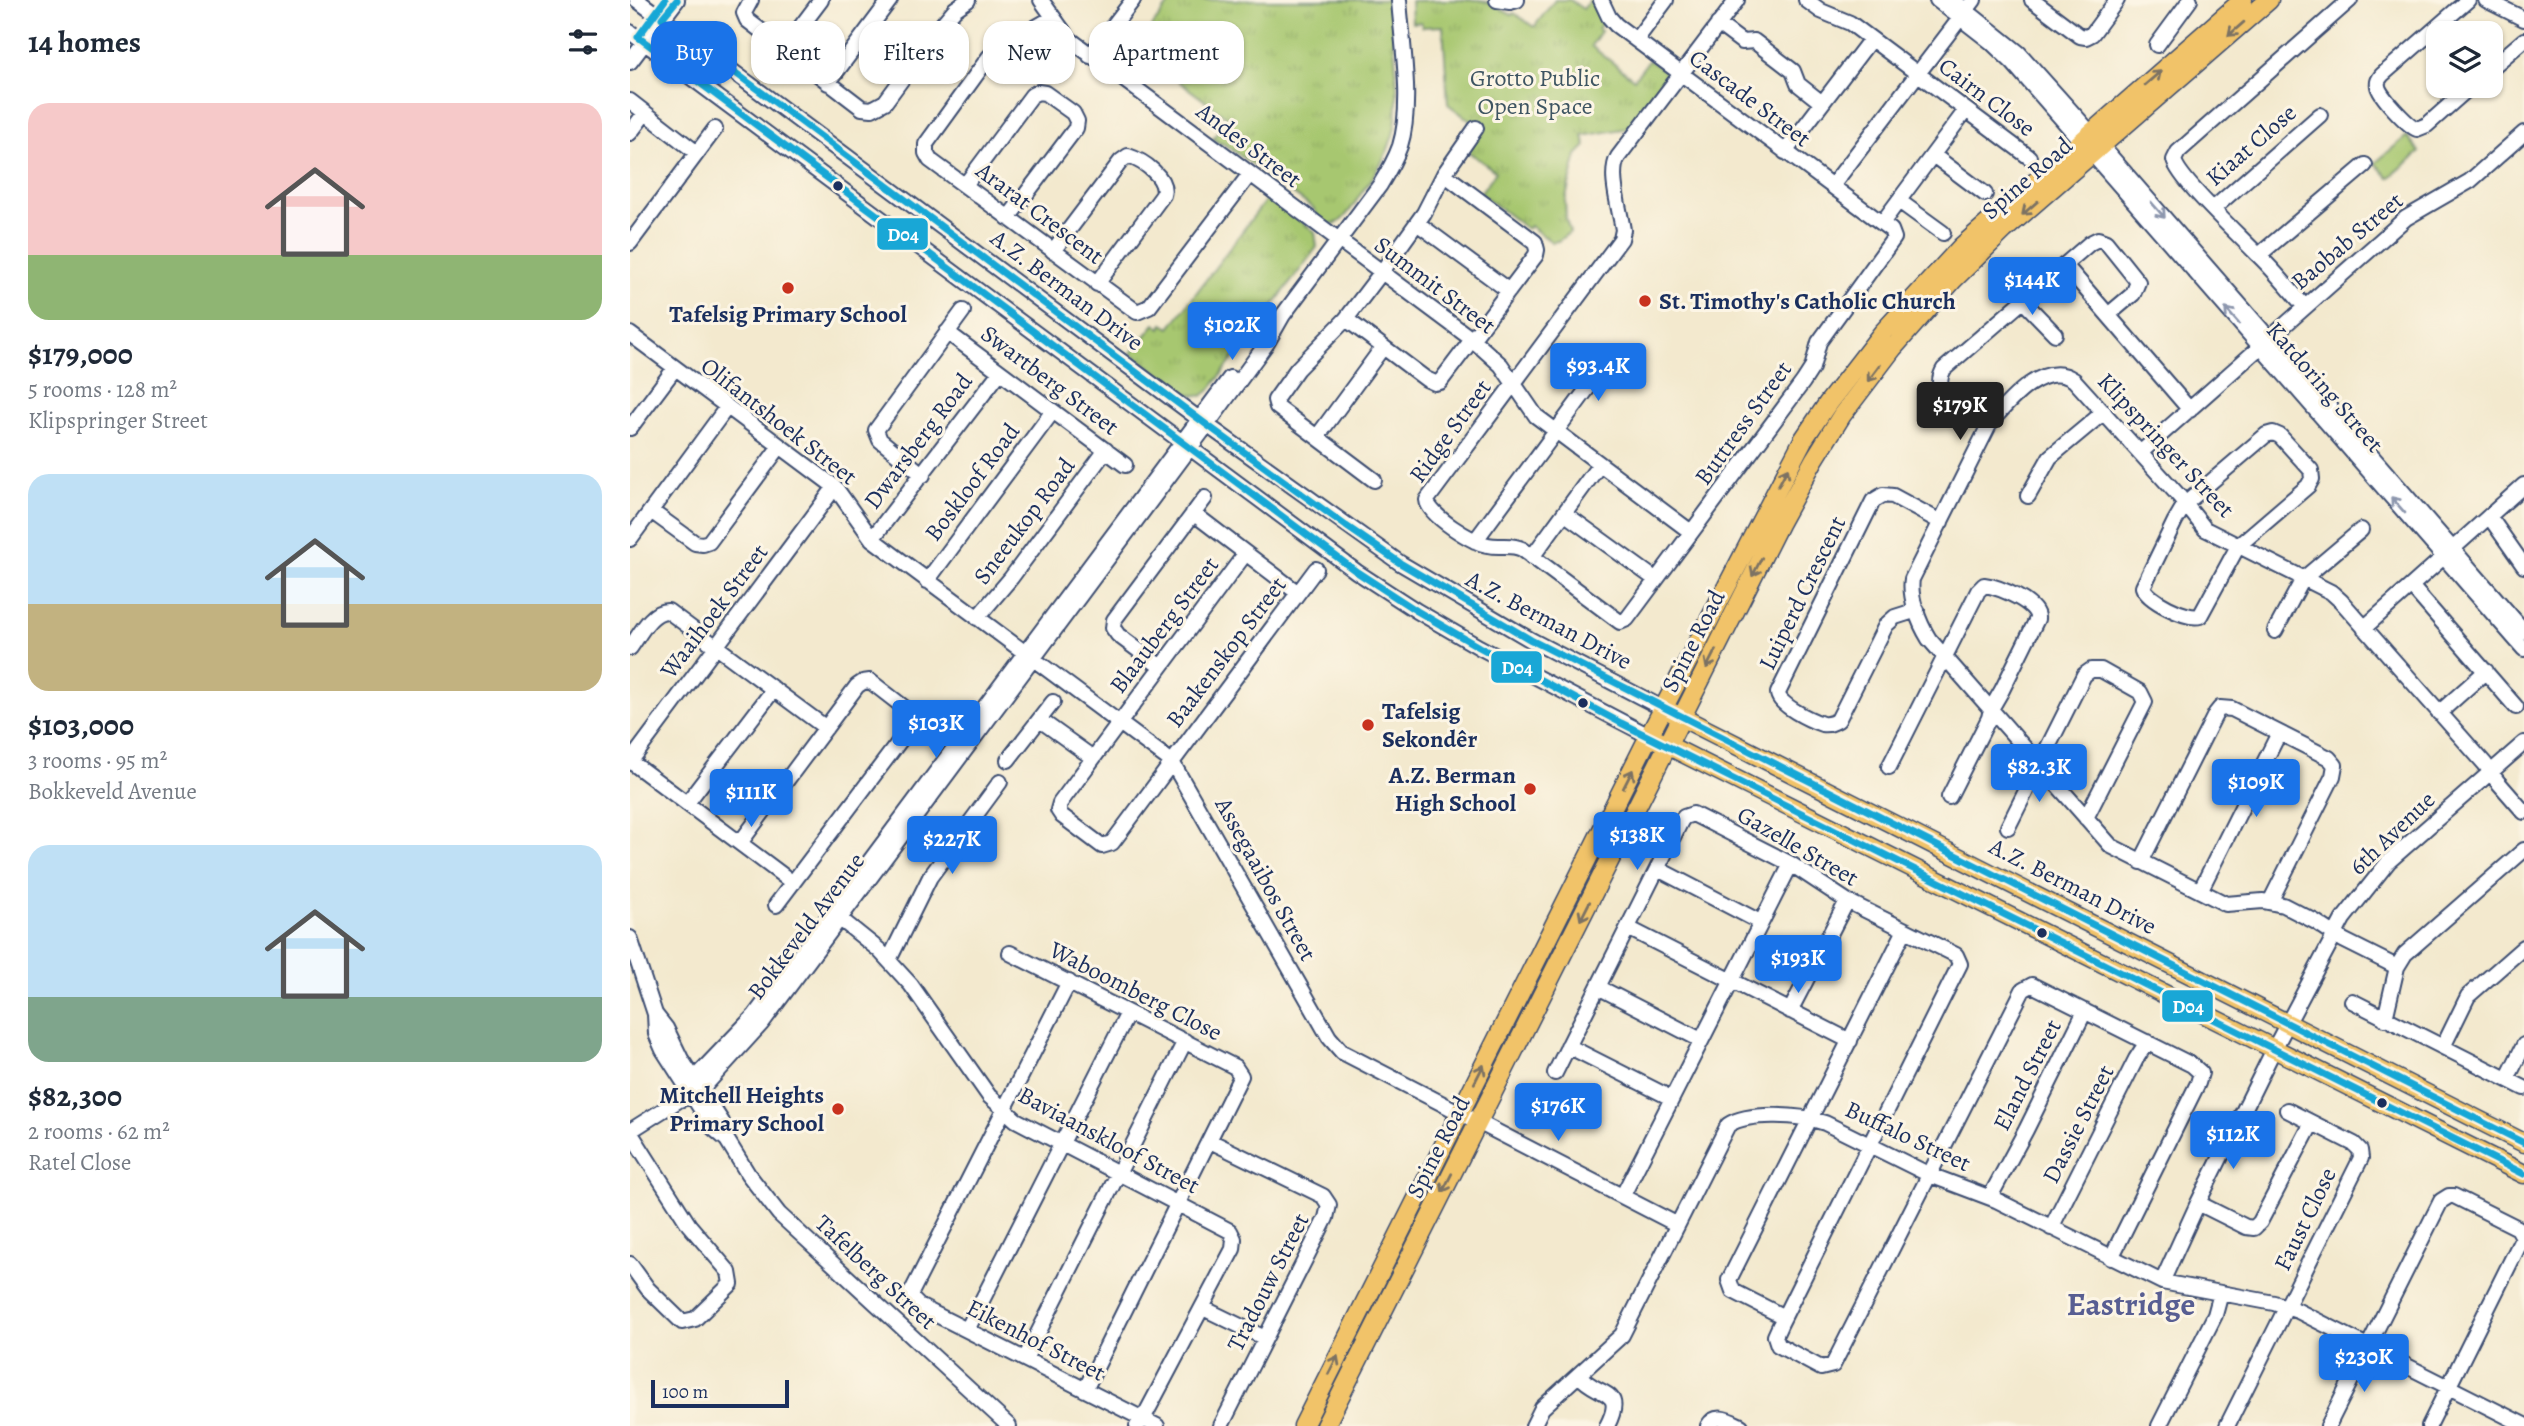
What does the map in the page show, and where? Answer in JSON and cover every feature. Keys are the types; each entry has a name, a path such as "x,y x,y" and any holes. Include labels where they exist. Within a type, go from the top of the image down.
{"main road":[{"name":"Spine Road","path":"1325,1426 1779,524 1842,415 1893,348 1953,281 2091,143 2243,0"},
{"name":"Spine Road","path":"1303,1426 1649,736 1803,440 1890,324 1986,223 2091,143 2269,0"},
{"name":"A.Z. Berman Drive","path":"1664,709 2524,1143"},
{"path":"1649,736 2524,1174"}],"street":[{"name":"A.Z. Berman Drive","path":"637,0 1203,422 1400,563 1531,640 1664,709"},
{"path":"659,16 665,0"},
{"path":"630,62 636,39 677,0"},
{"path":"751,0 745,8 745,18 751,23"},
{"path":"805,21 821,0"},
{"path":"845,60 890,0"},
{"path":"829,84 862,108 872,110 879,106 944,22 968,0"},
{"name":"Andes Street","path":"1041,0 1068,38 1089,55"},
{"path":"1117,21 1133,0"},
{"name":"Bokkeveld Avenue","path":"630,1132 691,1091 836,915 1203,422 1267,343 1283,316 1380,185 1400,146 1406,108 1399,0"},
{"path":"1497,0 1517,0"},
{"name":"Cascade Street","path":"1601,0 1611,20 1636,40 1882,223"},
{"path":"1636,40 1665,0"},
{"name":"Ridge Street","path":"1475,541 1427,505 1427,500 1621,239 1623,230 1614,164 1737,0"},
{"name":"Cairn Close","path":"1806,0 1821,11 1850,23 2029,157"},
{"path":"1937,0 1966,9"},
{"path":"1953,0 1966,9"},
{"path":"2041,3 2080,36 2086,37 2092,34 2117,0"},
{"path":"2157,45 2190,0"},
{"path":"2305,307 2213,209 2178,169 2174,160 2175,155 2350,0"},
{"path":"2444,21 2468,0"},
{"path":"2486,0 2524,19"},
{"path":"1832,186 1966,9"},
{"name":"Katdoring Street","path":"1966,9 2006,56 2091,143 2448,553 2524,649"},
{"name":"Ararat Crescent","path":"1052,18 989,57 926,144 928,157 1132,310 1146,310 1250,174"},
{"path":"1718,24 1742,42 1754,41 1774,56 1793,71 1798,84 1822,103"},
{"path":"2426,37 2382,75 2378,83 2380,91 2409,125 2417,129 2427,125 2458,98"},
{"path":"636,39 1357,572 1479,647 1649,736"},
{"path":"1785,152 1871,39"},
{"path":"2503,58 2524,40"},
{"name":"Andes Street","path":"1128,84 1338,241"},
{"path":"965,185 1031,95 1045,93 1073,113 1077,121 1076,128 1008,218"},
{"path":"630,101 697,153"},
{"path":"1882,223 1966,110"},
{"path":"630,133 645,113"},
{"name":"Kiaat Close","path":"2213,209 2320,115"},
{"path":"1374,480 1277,407 1275,400 1297,369 1346,319 1381,273 1429,205 1444,174 1476,128"},
{"path":"630,243 715,129"},
{"name":"Baobab Street","path":"2140,453 2406,218 2470,181 2524,133"},
{"path":"1933,155 1985,194"},
{"path":"1053,251 1121,160 1128,156 1136,159 1163,180 1166,187 1163,195 1097,284"},
{"path":"2259,256 2365,165"},
{"path":"1346,319 1435,383 1444,379 1536,255 1536,245 1444,174"},
{"path":"1899,201 1943,233"},
{"path":"1417,223 1510,291"},
{"name":"Buttress Street","path":"1532,557 1616,621 1627,619 1803,382 1812,368 1819,342 1893,242 1893,232 1882,223"},
{"path":"1990,423 1958,407 1941,388 1944,369 2090,243 2098,239 2106,242 2138,282 2133,294 2108,315"},
{"name":"Summit Street","path":"1338,241 1474,340 1501,365 1536,416 1691,532"},
{"path":"2065,265 2190,410"},
{"path":"2023,301 2055,334"},
{"path":"923,475 880,440 876,430 963,310"},
{"name":"Swartberg Street","path":"947,332 1125,464"},
{"name":"Olifantshoek Street","path":"630,334 835,487 872,539 1029,655"},
{"path":"1317,437 1383,347"},
{"path":"1601,464 1532,557 1515,545 1491,546 1475,541 1613,354"},
{"path":"630,428 675,368"},
{"name":"Dwarsberg Road","path":"872,539 1000,372"},
{"name":"Klipspringer Street","path":"2397,967 2283,905 2270,902 2226,904 2111,846 1924,631 1910,588 1912,579 1990,423 2036,380 2053,373 2064,374 2074,380 2205,529 2331,593 2341,601 2524,812"},
{"path":"630,539 727,407"},
{"name":"Boskloof Road","path":"927,581 1053,411"},
{"path":"2028,496 2050,457 2104,412"},
{"path":"2273,433 2280,436 2311,470 2312,479 2293,500 2238,546 2200,616 2189,617 2146,595 2143,587 2185,504 2266,435 2273,433"},
{"path":"651,511 695,542 709,542 780,446"},
{"name":"Sneeukop Road","path":"977,618 1011,578 1106,450"},
{"path":"2364,628 2524,485"},
{"name":"Waaihoek Street","path":"630,761 835,487"},
{"name":"Luiperd Crescent","path":"1917,610 1895,617 1886,625 1838,720 1824,724 1778,699 1778,692 1873,501 1882,495 1893,496 1941,522"},
{"path":"1161,667 1118,635 1113,628 1114,620 1205,498"},
{"path":"1193,513 1298,593"},
{"path":"1564,513 1655,579"},
{"path":"2489,516 2524,566"},
{"path":"2274,631 2303,579 2361,530"},
{"name":"Katdoring Street","path":"2448,553 2524,631"},
{"name":"Blaauberg Street","path":"1093,758 1245,554"},
{"name":"Baakenskop Street","path":"1093,758 1060,803 1058,810 1062,816 1102,846 1108,846 1317,569"},
{"path":"1889,767 1978,591 1984,585 1993,586 2033,606 2038,619 1949,797"},
{"path":"2411,586 2516,707"},
{"path":"630,648 655,614 661,610 668,611 826,728"},
{"name":"Assegaaibos Street","path":"1029,655 1172,762 1336,1046 1349,1057 1676,1224"},
{"path":"2008,827 2087,672 2101,670 2140,692 2145,705 2085,818"},
{"path":"2439,713 2486,671"},
{"path":"740,843 857,686 870,681 910,712 911,726 776,905"},
{"path":"687,803 774,689"},
{"path":"1008,760 1053,702"},
{"path":"2141,862 2216,713 2220,708 2232,709 2329,758 2336,768 2270,902"},
{"path":"1040,720 1093,758"},
{"path":"2200,891 2279,733"},
{"name":"6th Avenue","path":"2162,1282 2274,1049 2334,934 2361,894 2389,861 2524,743"},
{"path":"630,761 793,883"},
{"path":"889,960 930,877 1000,782"},
{"name":"Gazelle Street","path":"1555,1073 1681,821 1688,815 1697,816 1791,864 1847,901 1956,956 1961,967 1871,1146"},
{"path":"2385,1018 2390,989 2397,967 2405,954 2521,858"},
{"path":"1623,1195 1791,864"},
{"path":"1658,870 1760,922"},
{"path":"1790,1011 1847,901"},
{"name":"Baviaanskloof Street","path":"836,915 889,960 911,985 989,1096 1003,1111 1119,1174 1226,1227 1234,1239 1233,1249 1203,1308 1140,1423"},
{"path":"1628,928 1850,1041"},
{"path":"1784,1317 1733,1292 1729,1280 1905,930"},
{"name":"Tafelberg Street","path":"630,938 655,1014 666,1028 691,1091 722,1122 727,1140 764,1196 779,1214 1009,1426"},
{"path":"2443,1047 2472,991 2524,947"},
{"name":"Waboomberg Close","path":"1010,953 1235,1066 1240,1073 1239,1083 1210,1141"},
{"path":"1003,1111 1069,982"},
{"path":"1871,1146 1775,1336 1778,1345 1821,1368 1833,1365 2026,987 2036,986 2199,1069 2201,1076 2111,1258"},
{"path":"1598,987 1701,1040"},
{"path":"2352,1001 2524,1088"},
{"name":"Eland Street","path":"1990,1197 2085,1011"},
{"path":"967,1330 1128,1013"},
{"path":"1025,1359 1185,1041"},
{"name":"Dassie Street","path":"2052,1227 2147,1042"},
{"path":"2507,1079 2524,1045"},
{"path":"1568,1046 1671,1098"},
{"path":"2198,1203 2246,1227 2254,1228 2260,1222 2312,1123 2287,1110"},
{"name":"Eikenhof Street","path":"1003,1111 911,1293 911,1298 919,1306 1085,1390 1140,1423 1157,1426"},
{"name":"Buffalo Street","path":"1533,1426 1542,1408 1622,1335 1728,1125 1745,1118 1811,1118 1930,1175 1990,1197 2162,1282 2286,1307 2524,1425"},
{"name":"Faust Close","path":"2227,1426 2361,1158 2360,1150 2354,1144 2312,1123"},
{"path":"630,1132 689,1225 729,1272 731,1284 695,1319 682,1322 648,1289 630,1264"},
{"path":"1085,1390 1210,1141"},
{"name":"Tradouw Street","path":"1210,1141 1323,1196 1329,1205 1326,1218 1221,1426"},
{"path":"2328,1426 2444,1198 2454,1196 2522,1232 2522,1242 2429,1426"},
{"path":"2159,1426 2214,1315 2221,1293"},
{"path":"1203,1308 1265,1338"},
{"path":"1579,1375 1584,1382 1611,1396 1615,1401 1616,1406 1607,1426"},
{"path":"1708,1426 1711,1421 1726,1418 1741,1426"}],"green space":[{"path":"1172,0 1390,0 1397,87 1393,135 1376,172 1339,222 1324,222 1314,209 1213,138 1228,118 1182,84 1244,84 1244,21 1156,21"},
{"name":"Grotto Public Open Space","path":"1479,0 1498,5 1498,8 1512,15 1514,13 1534,27 1555,0 1570,0 1583,9 1590,0 1594,0 1603,21 1598,29 1601,31 1591,46 1634,79 1649,60 1666,72 1668,80 1657,95 1654,93 1628,128 1583,136 1586,146 1577,155 1565,201 1570,232 1558,241 1552,242 1530,226 1527,229 1480,193 1496,172 1466,150 1481,129 1448,104 1443,26 1422,27 1421,22 1412,23 1411,1"},
{"path":"2407,136 2420,152 2389,178 2375,163"},
{"path":"1268,197 1315,232 1317,247 1209,391 1202,396 1187,394 1131,353 1155,324 1161,328 1163,324 1170,328"}],"transit line":[{"name":"D04","path":"665,0 638,37 1357,572 1417,611 1621,723 2524,1174"},
{"name":"D04","path":"677,0 662,18 1207,425 1400,563 1531,640 2524,1143"}],"place":[{"name":"Tafelsig Primary School","path":"788,288"},
{"name":"St. Timothy's Catholic Church","path":"1645,301"},
{"name":"Tafelsig Sekondêr","path":"1368,725"},
{"name":"A.Z. Berman High School","path":"1530,789"},
{"name":"Mitchell Heights Primary School","path":"838,1109"}],"district":[{"name":"Eastridge","path":"2131,1304"}]}
